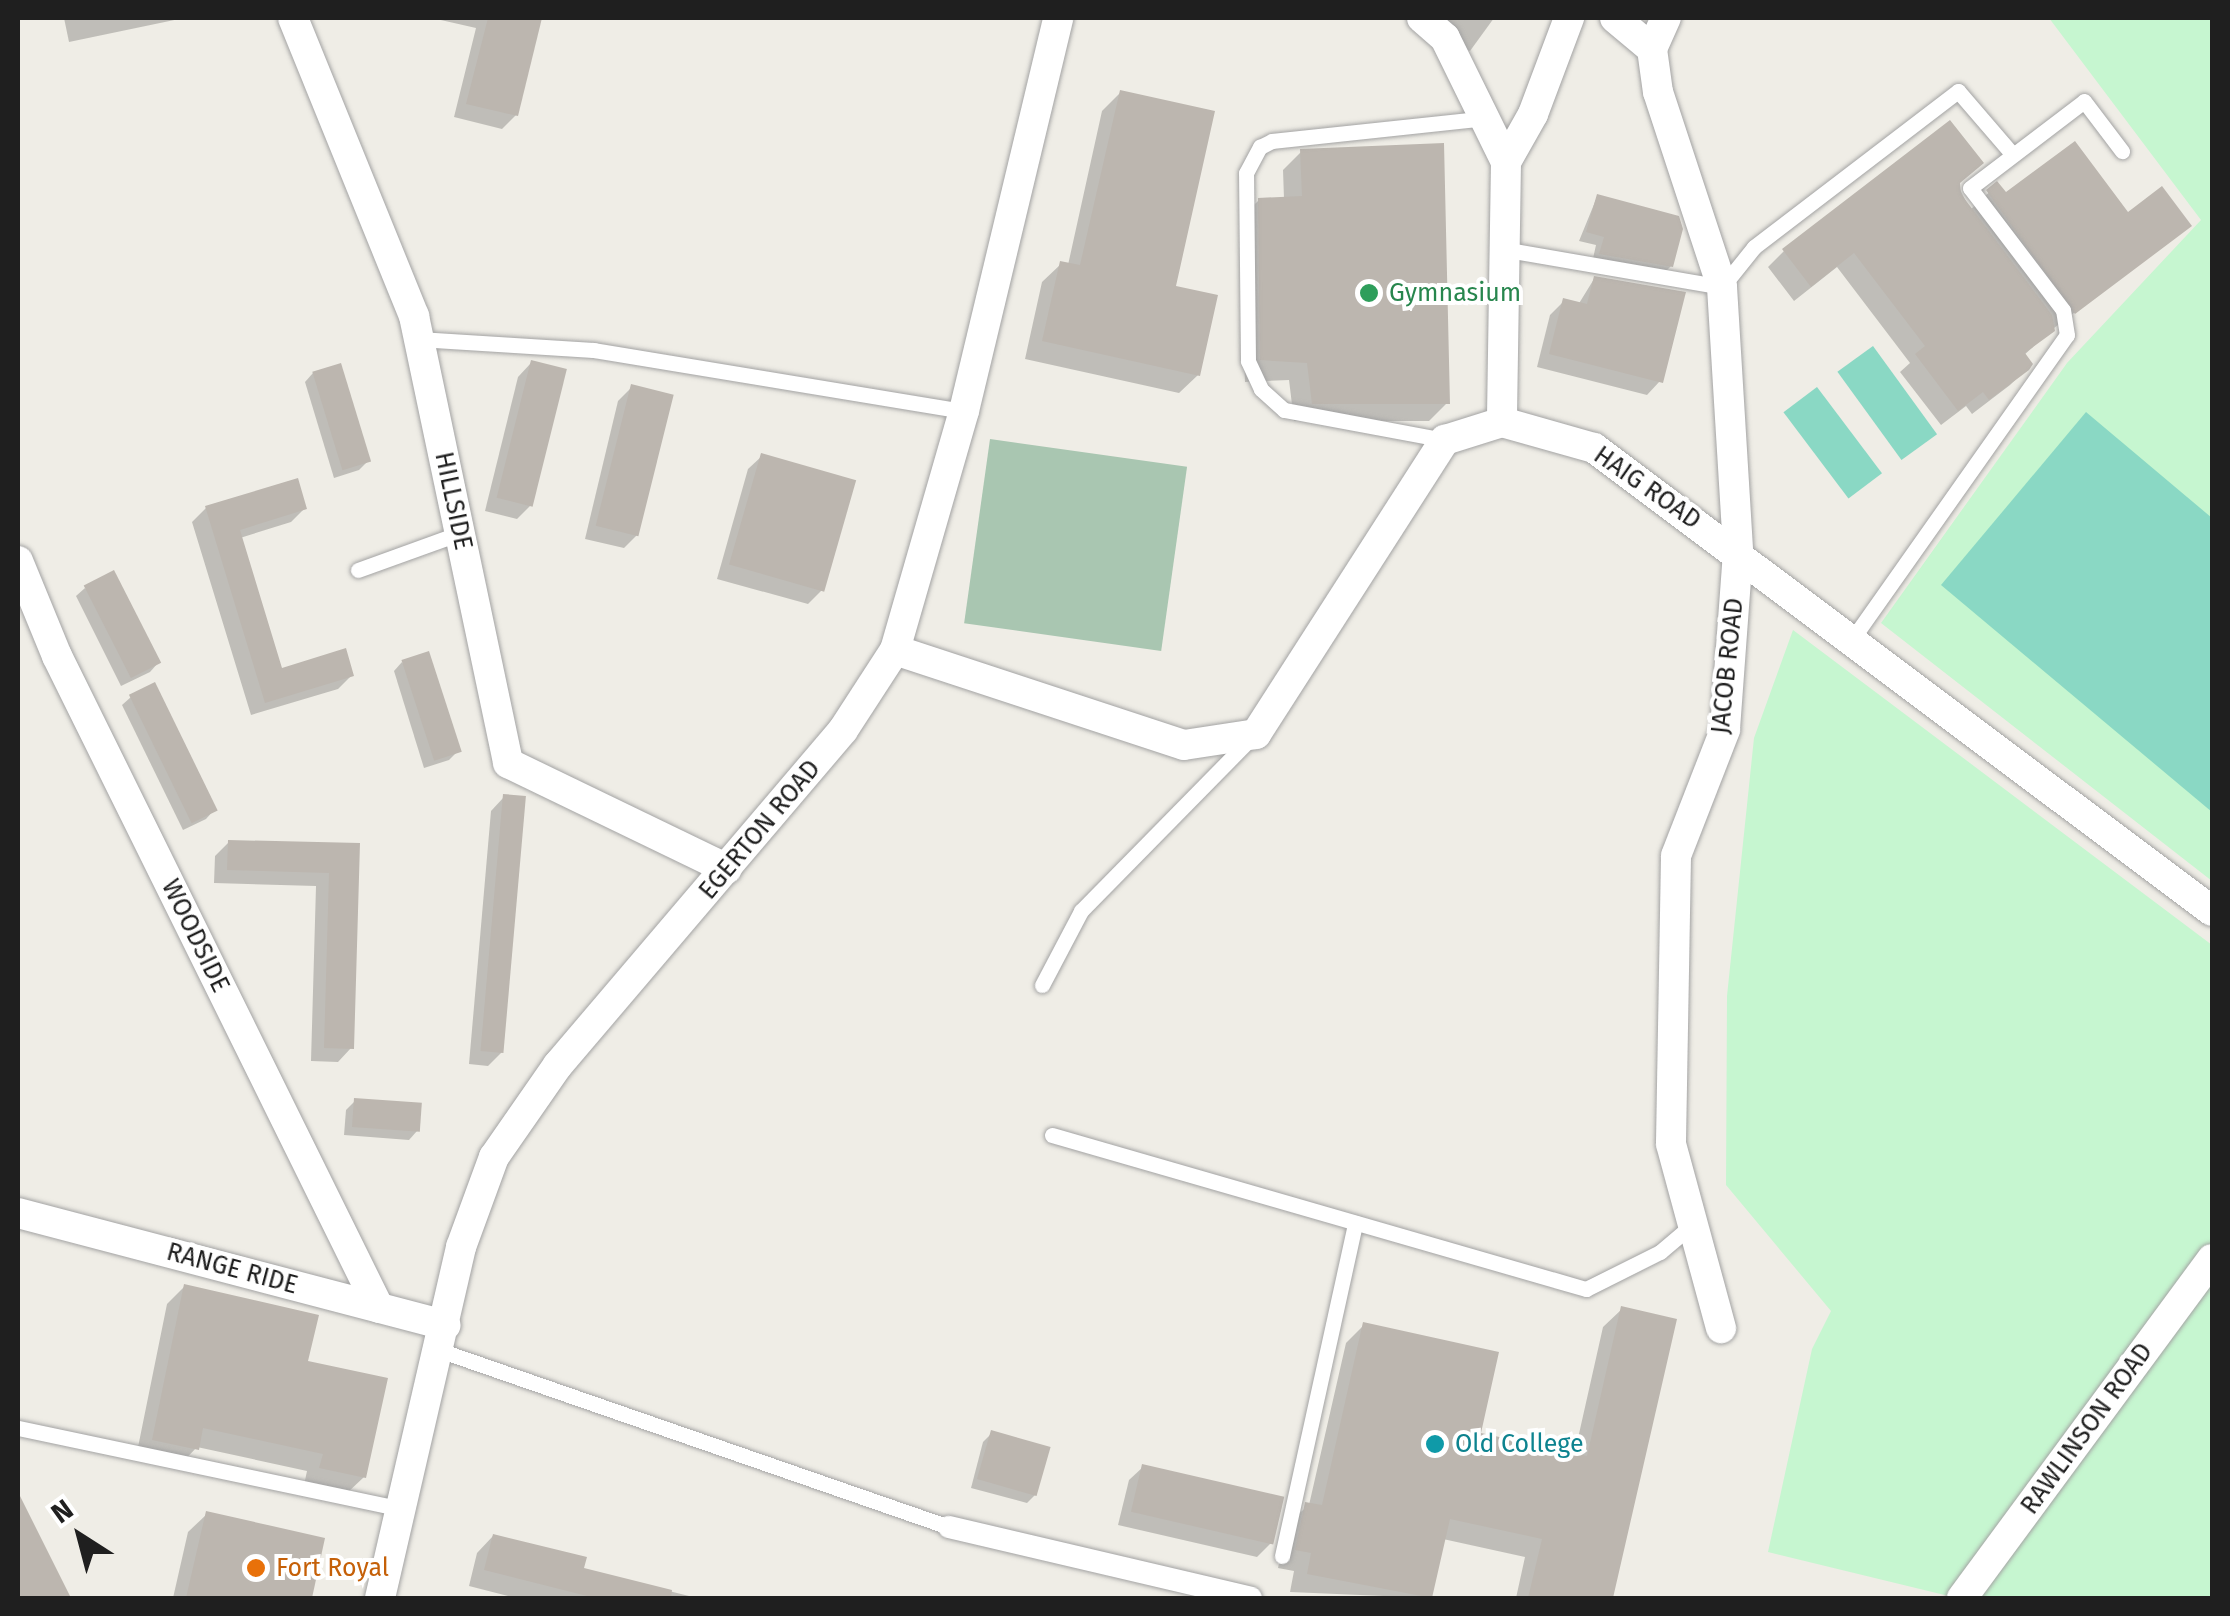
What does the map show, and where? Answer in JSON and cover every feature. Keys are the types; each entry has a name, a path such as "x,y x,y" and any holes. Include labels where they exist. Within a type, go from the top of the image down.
{"street":[{"name":"HILLSIDE","path":"292,18 418,339 508,763 728,869"},
{"name":"EGERTON ROAD","path":"380,1598 461,1248 494,1157 558,1065 843,730 895,650 964,411 1058,18"},
{"path":"895,650 1184,744 1256,734 1445,440 1502,422 1508,250 1506,162 1488,118 1445,38 1422,18"},
{"path":"1506,162 1534,114 1568,18"},
{"path":"1616,18 1652,49 1666,18"},
{"name":"JACOB ROAD","path":"1652,49 1658,92 1722,287 1738,552 1726,730 1676,856 1672,1144 1721,1328"},
{"name":"HAIG ROAD","path":"1502,422 1594,448 1853,638 2212,911"},
{"name":"WOODSIDE","path":"18,561 57,656 378,1308"},
{"name":"RANGE RIDE","path":"18,1213 378,1308 443,1337"},
{"name":"RAWLINSON ROAD","path":"1962,1598 2212,1259"},
{"path":"950,1527 1251,1598"}],"lane":[{"path":"1508,250 1722,287 1754,247 1958,91 2013,155"},
{"path":"1853,638 2067,335 2063,310 1970,188 2084,101 2122,151"},
{"path":"1445,440 1284,410 1262,389 1248,361 1246,173 1260,147 1272,141 1488,118"},
{"path":"418,339 594,350 964,411"},
{"path":"358,570 460,534"},
{"path":"1042,985 1081,911 1256,734"},
{"path":"1052,1135 1586,1289 1660,1252 1693,1224"},
{"path":"1282,1556 1355,1222"},
{"path":"443,1337 950,1527"},
{"path":"18,1428 403,1509"}],"green space":[{"path":"2049,18 2212,18 2212,881 1881,623 2067,363 2201,220"},
{"path":"1873,346 1937,434 1901,460 1837,372"},
{"path":"1817,387 1882,473 1848,499 1783,412"},
{"path":"2086,412 2212,518 2212,812 1941,585"},
{"path":"990,439 1187,467 1161,651 964,623"},
{"path":"1793,630 2212,945 2212,1598 1957,1598 1768,1552 1812,1349 1831,1311 1726,1185 1727,996 1754,738"}],"building":[{"path":"488,18 542,18 518,116 466,104"},
{"path":"1120,90 1215,111 1176,286 1218,295 1200,376 1042,341 1060,261 1080,265"},
{"path":"1950,120 1984,163 1960,183 1961,194 2052,315 2055,331 2025,353 2033,364 2029,370 1989,400 1983,392 1958,411 1915,354 1925,346 1854,253 1811,287 1782,249"},
{"path":"2075,141 2128,212 2162,186 2192,226 2075,314 1986,190 1997,181 2006,192"},
{"path":"1444,143 1450,404 1312,404 1307,363 1260,360 1258,198 1302,196 1300,149"},
{"path":"1597,194 1679,216 1683,229 1673,267 1599,254 1604,237 1586,232"},
{"path":"1594,276 1686,292 1663,383 1549,354 1563,298 1587,304"},
{"path":"531,360 567,369 533,507 497,498"},
{"path":"341,363 371,461 342,470 312,372"},
{"path":"631,384 674,395 638,536 596,526"},
{"path":"761,453 856,480 824,592 729,565"},
{"path":"298,478 307,509 240,530 282,668 346,648 354,676 265,703 205,506"},
{"path":"114,570 161,663 131,678 84,585"},
{"path":"429,651 462,752 434,761 401,660"},
{"path":"155,682 218,811 192,823 129,695"},
{"path":"503,794 526,796 503,1053 481,1051"},
{"path":"228,840 360,843 354,1049 324,1048 329,873 227,870"},
{"path":"354,1098 422,1103 420,1132 352,1127"},
{"path":"184,1284 319,1315 308,1361 388,1378 366,1478 319,1468 323,1454 203,1428 199,1450 152,1440"},
{"name":"Old College","path":"1621,1306 1677,1319 1613,1598 1528,1598 1542,1539 1450,1519 1432,1598 1307,1574 1311,1553 1295,1550 1305,1502 1322,1505 1363,1322 1499,1352 1481,1433 1587,1456"},
{"path":"991,1430 1051,1447 1037,1496 977,1479"},
{"path":"1142,1464 1284,1497 1273,1545 1131,1512"},
{"path":"18,1492 71,1598 18,1598"},
{"name":"Fort Royal","path":"206,1511 325,1538 312,1598 186,1598"},
{"path":"493,1534 587,1557 584,1568 672,1590 671,1598 595,1598 484,1570"}],"place":[{"name":"Gymnasium","path":"1369,293"},
{"name":"Old College","path":"1435,1444"},
{"name":"Fort Royal","path":"256,1568"}]}
